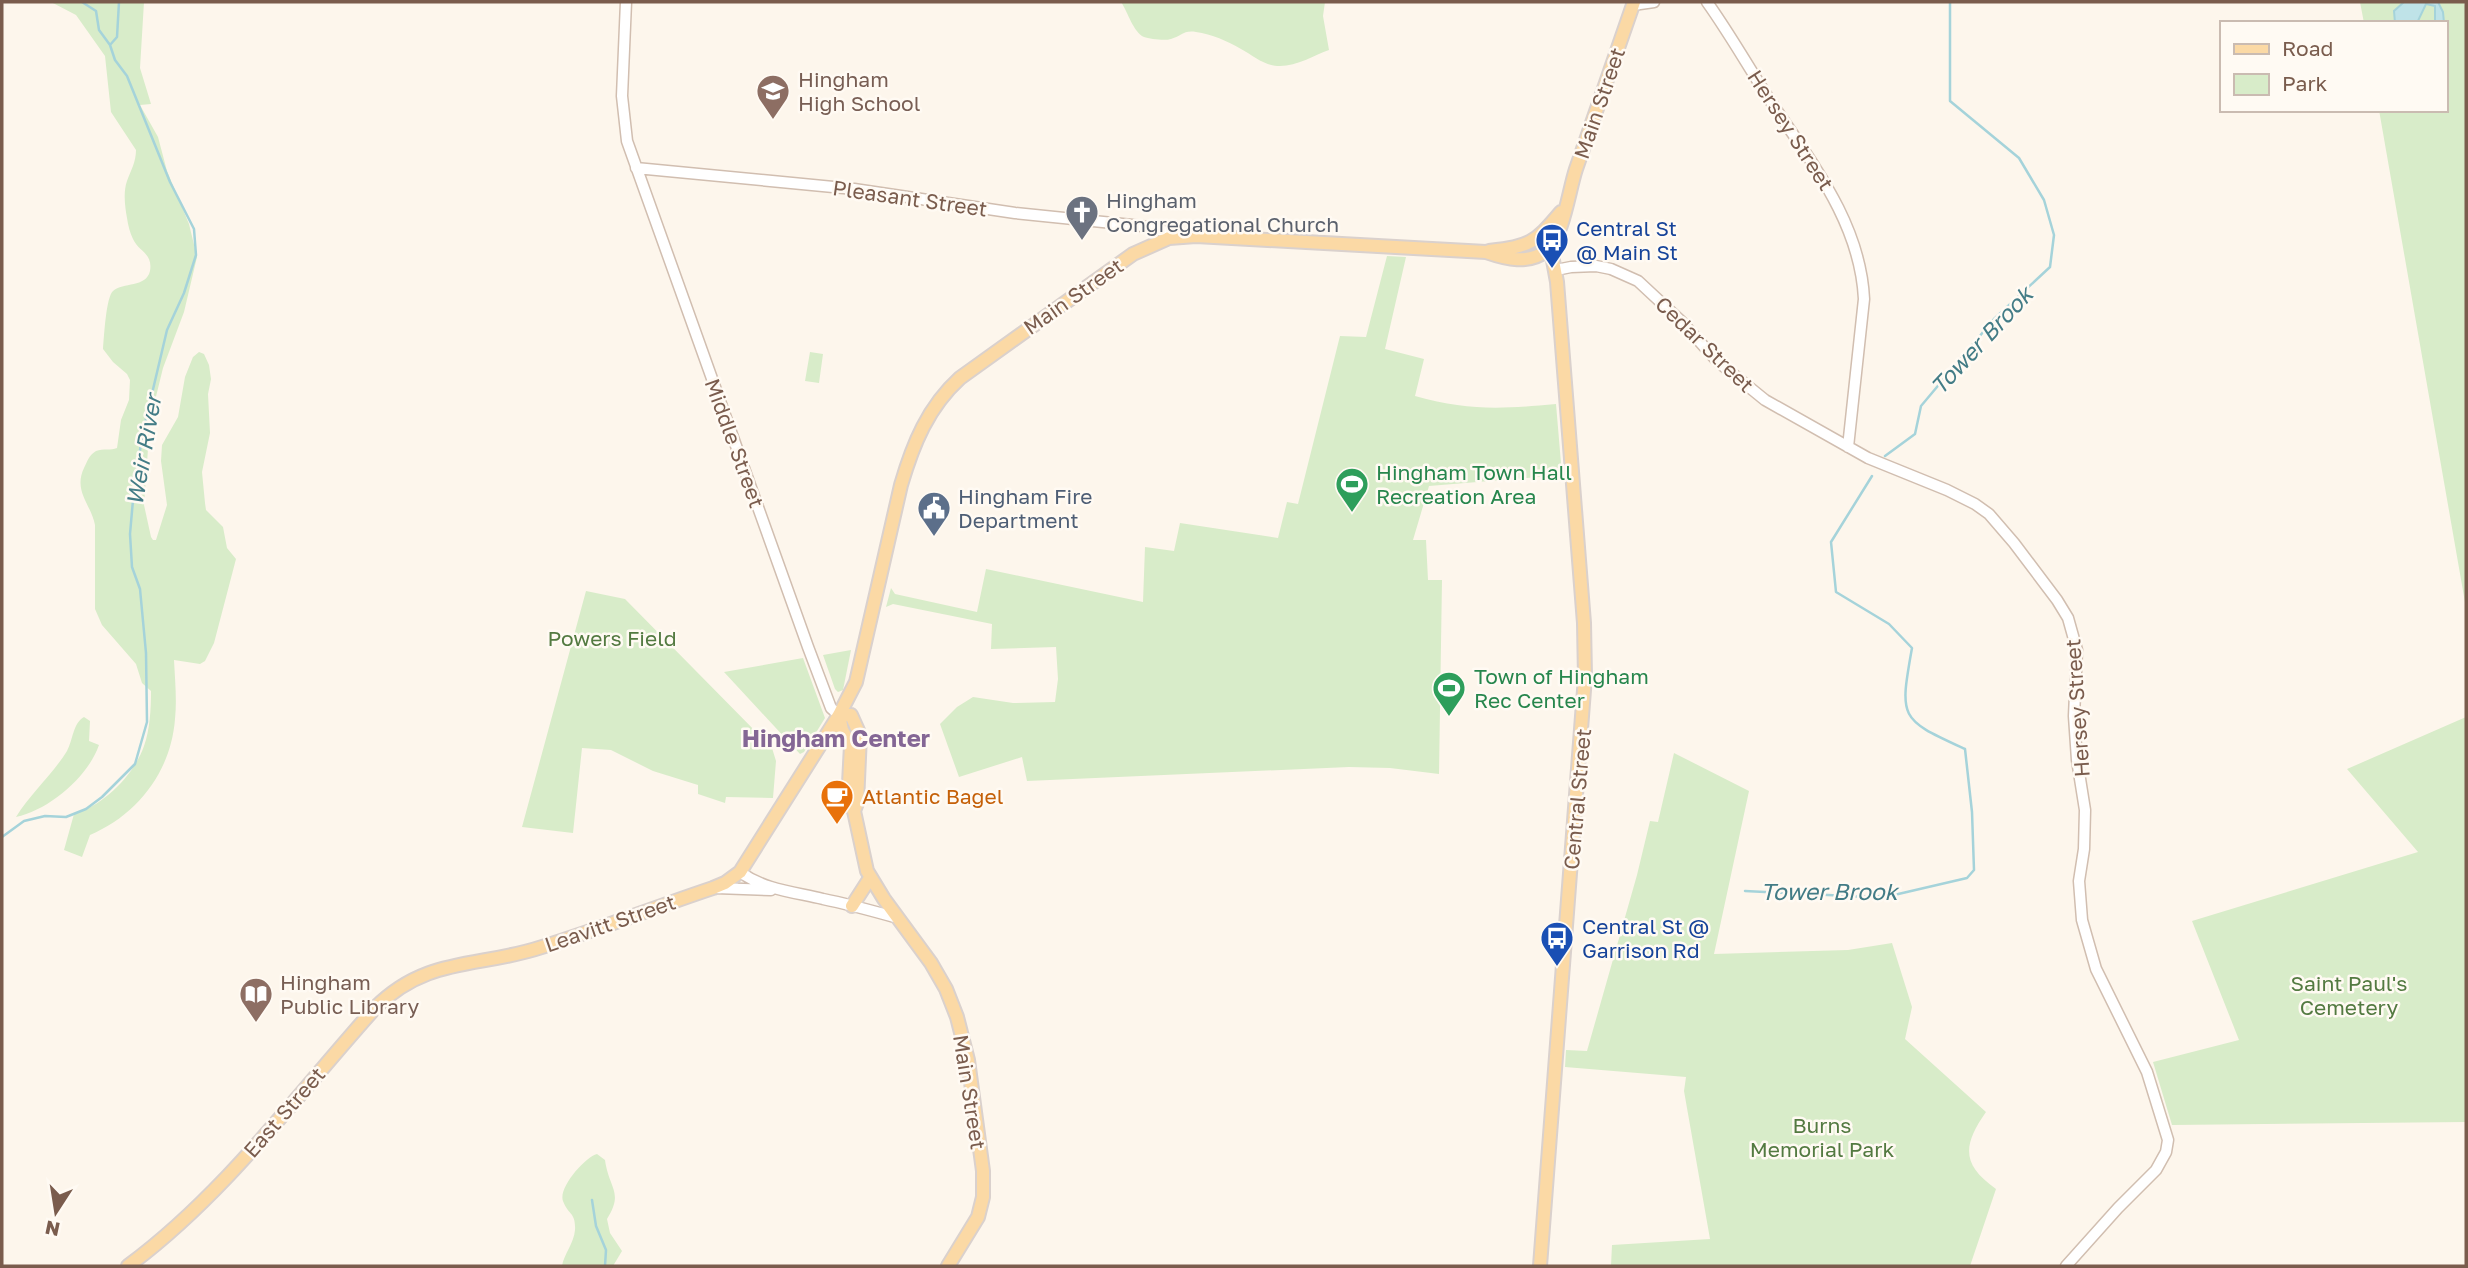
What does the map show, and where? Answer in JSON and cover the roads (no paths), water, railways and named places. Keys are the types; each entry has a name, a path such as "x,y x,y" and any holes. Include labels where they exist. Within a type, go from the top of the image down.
{"main road":[{"name":"Main Street","path":"948,1266 978,1217 983,1197 983,1171 968,1059 953,1004 931,963 870,878 863,859 854,811 848,803 854,787 851,745 842,730 839,715 859,675 905,473 914,445 936,404 953,384 968,372 1119,263 1158,241 1183,236 1486,251 1519,260 1539,255 1549,248 1556,238 1633,3"},
{"path":"1486,251 1516,248 1539,237 1564,209"},
{"path":"1539,237 1549,248"},
{"name":"Central Street","path":"1539,1266 1586,677 1556,271 1549,248"},
{"path":"713,888 740,872 839,715"},
{"path":"852,906 870,878"},
{"name":"Leavitt Street","path":"445,967 540,948 713,888"},
{"name":"East Street","path":"128,1266 175,1229 209,1195 384,999 423,974 445,967"}],"street":[{"name":"Middle Street","path":"626,2 622,110 627,141 821,683 831,708 839,715"},
{"name":"Main Street","path":"1633,3 1654,2"},
{"name":"Hersey Street","path":"1707,2 1828,185 1856,253 1864,299 1848,447 1868,458 1960,495 1989,514 2057,600 2072,626 2076,642 2074,716 2077,760 2085,810 2080,881 2082,920 2096,969 2147,1072 2168,1140 2166,1152 2156,1170 2110,1216 2067,1266"},
{"name":"Pleasant Street","path":"636,168 854,189 1015,213 1142,226 1183,236"},
{"name":"Cedar Street","path":"1556,271 1571,267 1596,266 1611,269 1638,281 1682,322 1717,361 1755,394 1848,447"},
{"name":"Leavitt Street","path":"740,872 775,889"},
{"name":"Leavitt Street","path":"713,888 775,889 898,918"}],"water":[{"path":"2404,2 2438,2 2444,21 2435,21 2435,6 2426,4 2418,21 2395,21 2394,11"}],"waterway":[{"path":"82,2 96,11 99,30 110,45"},
{"name":"Weir River","path":"2,837 24,821 45,816 66,817 86,809 102,797 135,764 147,722 146,653 140,589 132,567 130,534 133,500 142,436 167,330 184,293 196,255 194,229 170,182 127,76 115,60 110,45 117,37 119,2"},
{"name":"Tower Brook","path":"1885,456 1915,434 1921,406 1994,319 2050,267 2054,235 2044,200 2019,158 1950,101 1950,2"},
{"name":"Tower Brook","path":"1745,891 1868,897 1894,895 1967,878 1974,870 1972,812 1965,749 1927,731 1909,714 1906,690 1912,648 1889,624 1836,592 1831,542 1872,476"},
{"path":"592,1200 596,1226 606,1250 605,1266"}],"place":[{"name":"Hingham High School","path":"773,121"},
{"name":"Hingham Congregational Church","path":"1082,242"},
{"name":"Central St @ Main St","path":"1552,270"},
{"name":"Hingham Town Hall Recreation Area","path":"1352,514"},
{"name":"Hingham Fire Department","path":"934,538"},
{"name":"Town of Hingham Rec Center","path":"1449,718"},
{"name":"Atlantic Bagel","path":"837,826"},
{"name":"Central St @ Garrison Rd","path":"1557,968"},
{"name":"Hingham Public Library","path":"256,1024"}],"district":[{"name":"Hingham Center","path":"836,737"}],"park label":[{"name":"Powers Field","path":"612,638"},
{"name":"Saint Paul's Cemetery","path":"2349,995"},
{"name":"Burns Memorial Park","path":"1822,1137"}]}
